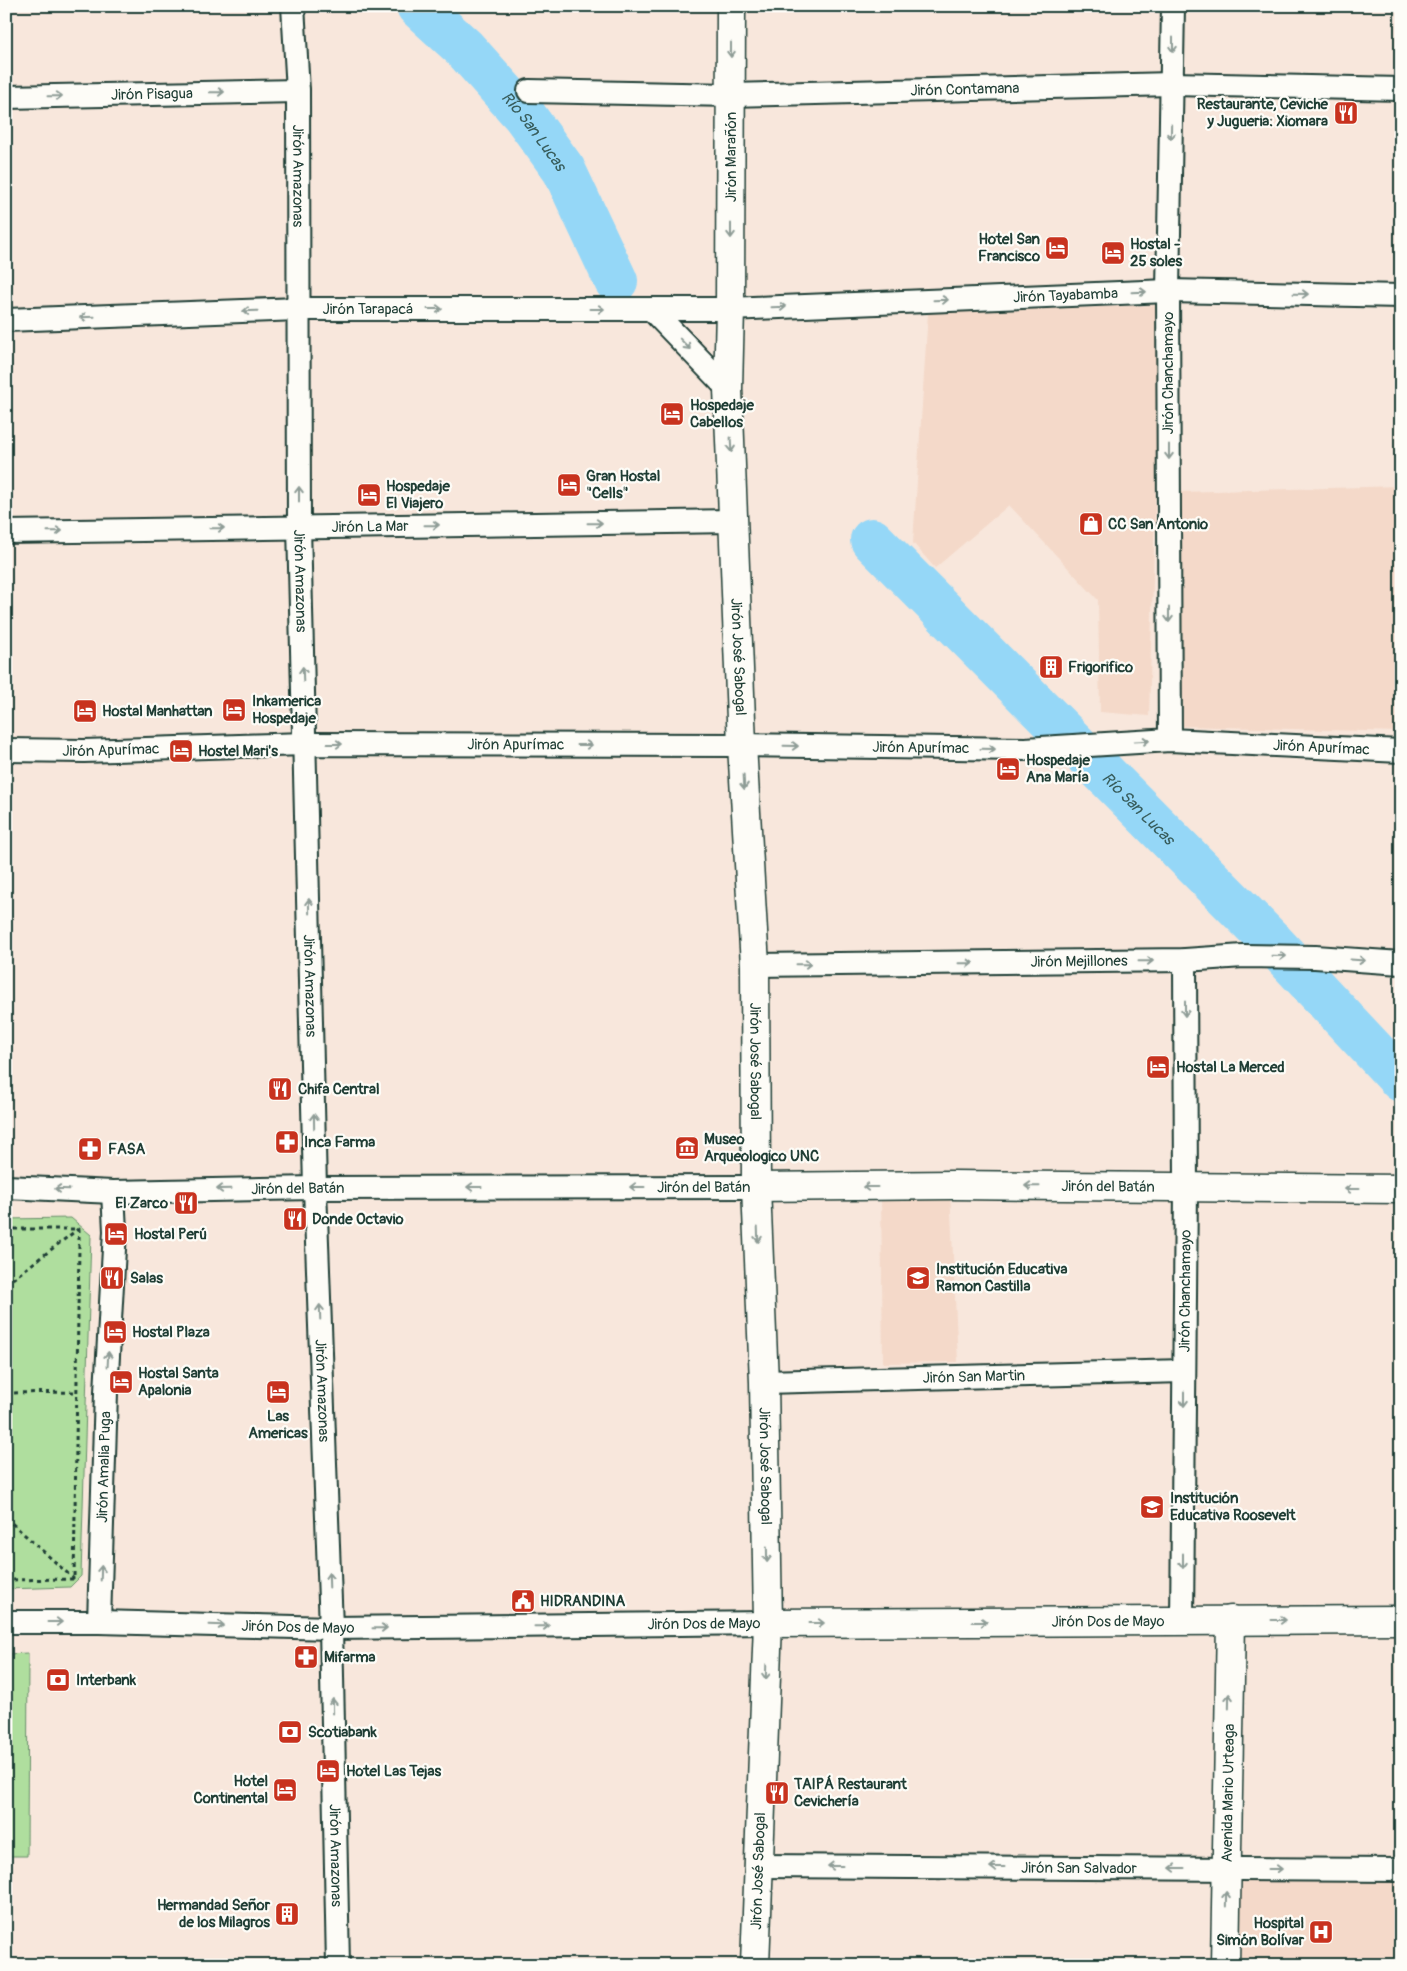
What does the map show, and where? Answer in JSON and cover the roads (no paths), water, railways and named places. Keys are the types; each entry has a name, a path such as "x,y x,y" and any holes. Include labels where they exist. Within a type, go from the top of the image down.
{"street":[{"name":"Jirón Amazonas","path":"293,6 298,91 299,526 315,1188 331,1628 338,1965"},
{"name":"Jirón Marañón","path":"730,309 732,6"},
{"name":"Jirón Chanchamayo","path":"1170,740 1168,291 1173,6"},
{"name":"Jirón Contamana","path":"529,91 731,95 1172,84 1401,89"},
{"name":"Jirón Pisagua","path":"6,97 298,91"},
{"name":"Jirón Tayabamba","path":"730,309 1168,291 1401,296"},
{"name":"Jirón Tarapacá","path":"6,320 298,309 730,309"},
{"path":"651,309 728,389"},
{"name":"Jirón José Sabogal","path":"730,309 728,389 742,745 755,965 756,1187 764,1382 768,1624 755,1965"},
{"name":"Jirón La Mar","path":"6,532 299,526 734,521"},
{"name":"Jirón Apurímac","path":"6,750 84,751 305,744 742,745 1025,749 1170,740 1401,751"},
{"name":"Jirón Mejillones","path":"755,965 1185,960 1243,956 1315,957 1401,963"},
{"name":"Jirón Chanchamayo","path":"1182,1621 1186,1188 1185,960"},
{"name":"Jirón del Batán","path":"6,1187 113,1192 315,1188 756,1187 953,1184 1401,1189"},
{"name":"Jirón Amalia Puga","path":"99,1622 106,1392 115,1231 113,1192"},
{"name":"Jirón San Martin","path":"764,1382 1184,1371"},
{"name":"Avenida Mario Urteaga","path":"1225,1965 1231,1620"},
{"name":"Jirón Dos de Mayo","path":"6,1622 99,1622 331,1628 1401,1620"},
{"name":"Jirón San Salvador","path":"758,1866 1401,1870"}],"waterway":[{"name":"Río San Lucas","path":"418,6 464,48 524,115 564,170 616,281"},
{"name":"Río San Lucas","path":"872,540 1272,942 1401,1080"}],"place":[{"name":"Restaurante, Ceviche y Jugueria: Xiomara","path":"1346,113"},
{"name":"Hotel San Francisco","path":"1057,248"},
{"name":"Hostal - 25 soles","path":"1113,253"},
{"name":"Hospedaje Cabellos","path":"672,414"},
{"name":"Gran Hostal \"Cells\"","path":"569,485"},
{"name":"Hospedaje El Viajero","path":"369,495"},
{"name":"CC San Antonio","path":"1091,524"},
{"name":"Frigorifico","path":"1051,667"},
{"name":"Inkamerica Hospedaje","path":"234,710"},
{"name":"Hostal Manhattan","path":"85,711"},
{"name":"Hostel Mari's","path":"181,751"},
{"name":"Hospedaje Ana María","path":"1008,769"},
{"name":"Hostal La Merced","path":"1158,1067"},
{"name":"Chifa Central","path":"280,1089"},
{"name":"Inca Farma","path":"287,1142"},
{"name":"Museo Arqueologico UNC","path":"687,1148"},
{"name":"FASA","path":"90,1149"},
{"name":"El Zarco","path":"186,1203"},
{"name":"Donde Octavio","path":"295,1219"},
{"name":"Hostal Perú","path":"116,1234"},
{"name":"Salas","path":"112,1278"},
{"name":"Institución Educativa Ramon Castilla","path":"918,1278"},
{"name":"Hostal Plaza","path":"115,1332"},
{"name":"Hostal Santa Apalonia","path":"121,1382"},
{"name":"Las Americas","path":"278,1392"},
{"name":"Institución Educativa Roosevelt","path":"1152,1507"},
{"name":"HIDRANDINA","path":"523,1601"},
{"name":"Mifarma","path":"306,1657"},
{"name":"Interbank","path":"58,1680"},
{"name":"Scotiabank","path":"290,1732"},
{"name":"Hotel Las Tejas","path":"328,1771"},
{"name":"Hotel Continental","path":"285,1790"},
{"name":"TAIPÁ Restaurant Cevichería","path":"777,1793"},
{"name":"Hermandad Señor de los Milagros","path":"287,1914"},
{"name":"Hospital Simón Bolívar","path":"1321,1932"}]}
